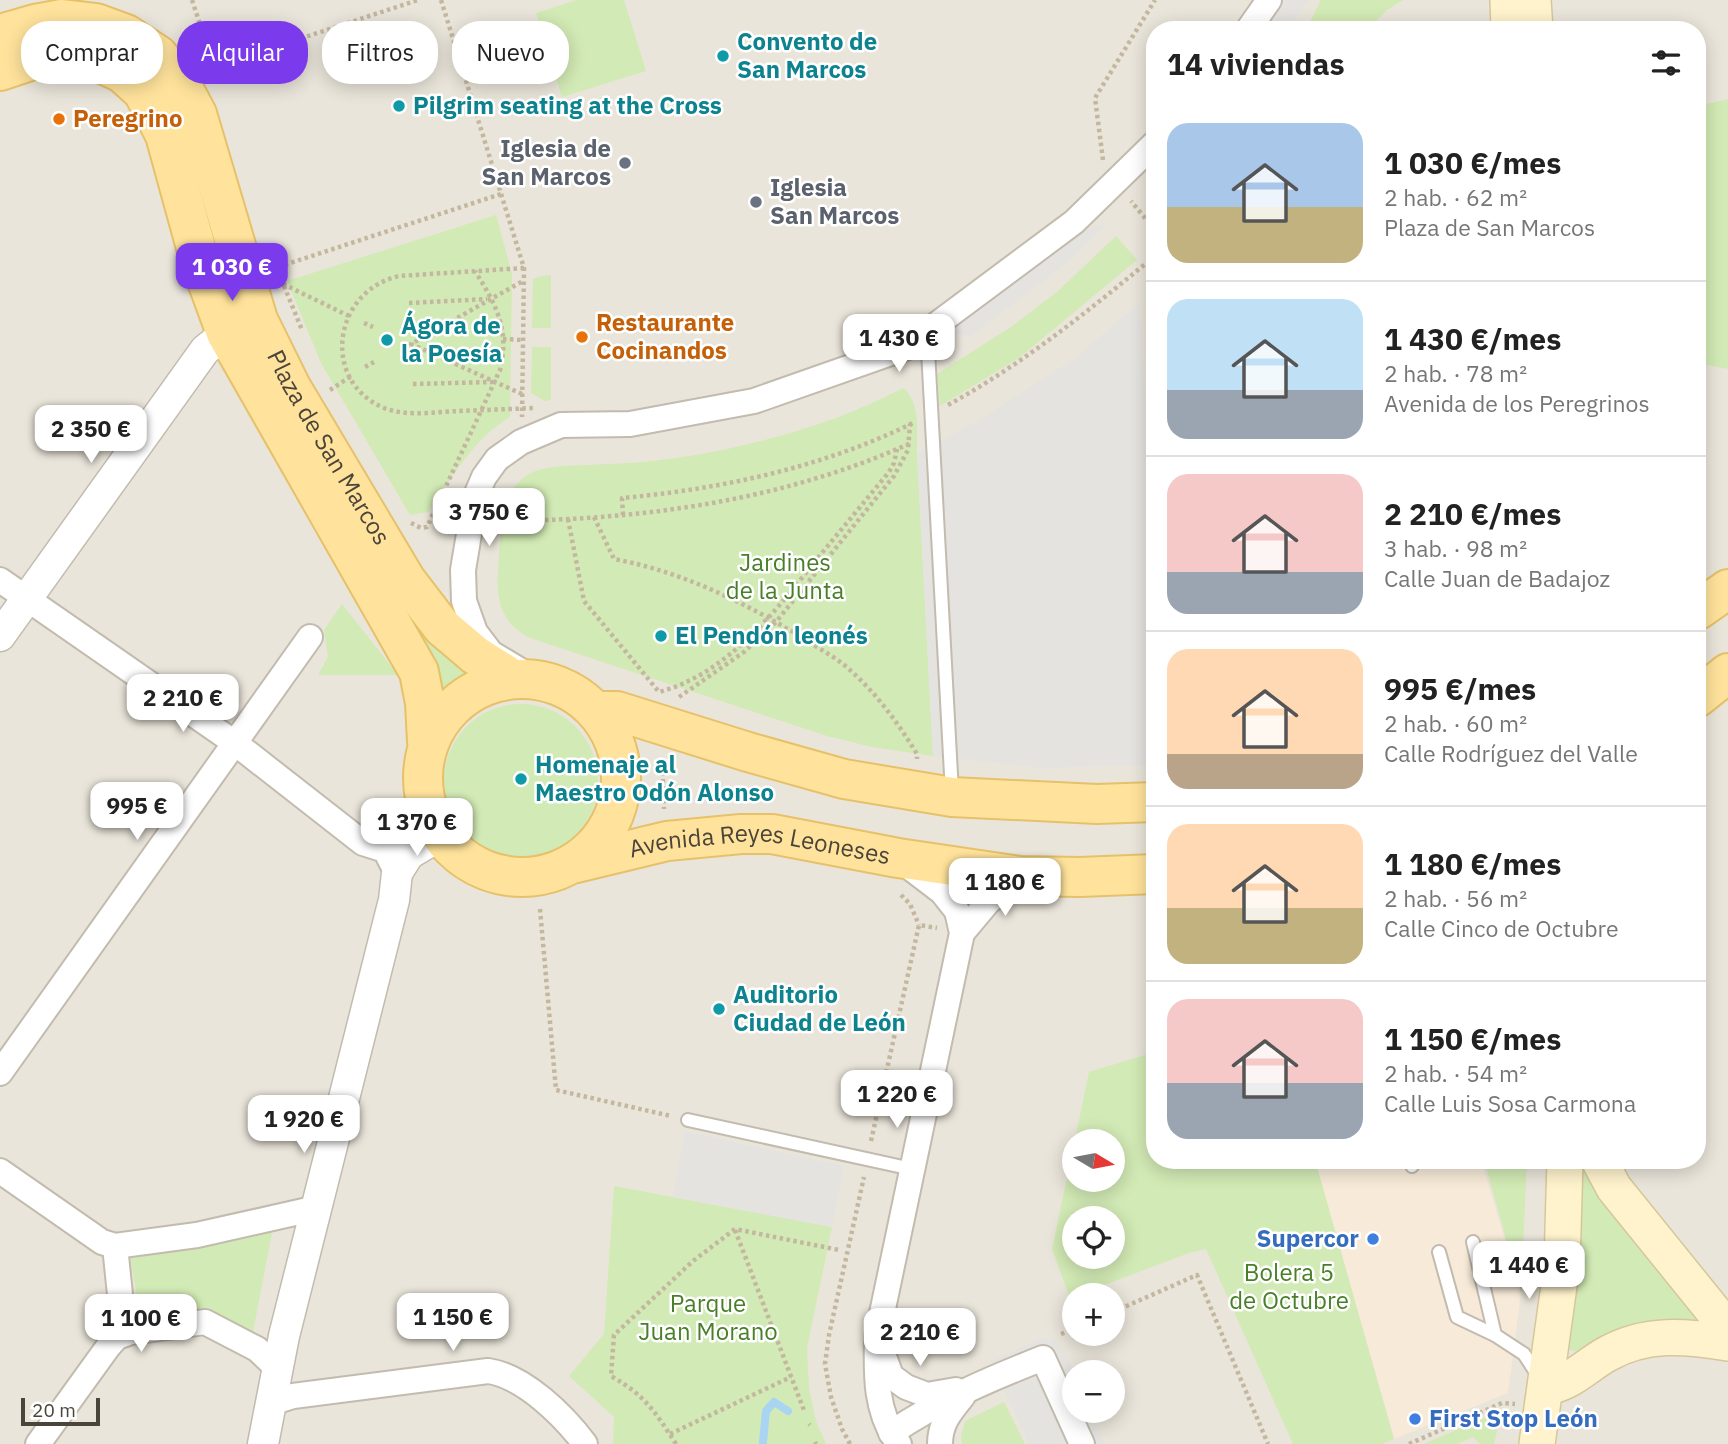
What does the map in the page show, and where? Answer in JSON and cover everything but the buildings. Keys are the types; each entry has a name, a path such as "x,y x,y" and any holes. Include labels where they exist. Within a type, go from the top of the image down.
{"main road":[{"path":"1507,0 1508,21"},
{"path":"1533,0 1534,21"},
{"name":"Plaza de San Marcos","path":"6,51 35,24 62,19 96,23 126,34 158,55 180,82 197,114 242,326 419,673 425,703 427,741"},
{"name":"Plaza de San Marcos","path":"242,326 291,387 406,580 442,627 475,655 525,679"},
{"path":"1706,604 1728,589"},
{"path":"1706,690 1728,673"},
{"path":"525,679 558,686 578,696 596,711 613,735 622,765 620,797 609,826 576,863 555,873 537,877 511,877 489,871 467,860 448,845 423,797 422,768 427,741 443,718 462,698 486,685 525,679"},
{"path":"596,711 617,710 844,779 953,797 1097,804 1146,802"},
{"name":"Avenida Reyes Leoneses","path":"576,863 648,845 741,834 772,834 803,839 896,873 1080,877 1146,874"},
{"path":"1537,1444 1531,1396 1539,1344 1562,1264 1565,1169"},
{"path":"1604,1169 1614,1188 1728,1329"},
{"path":"1531,1396 1563,1383 1608,1353 1657,1337 1678,1336 1728,1343"}],"street":[{"path":"1254,21 1269,0"},
{"path":"525,679 491,653 483,643 475,632 464,601 463,570 475,498 484,477 497,459 521,442 561,425 630,424 754,401 905,348 1074,222 1146,153"},
{"path":"0,636 205,350 242,326"},
{"path":"0,580 235,743 363,843 391,861"},
{"path":"0,1073 310,637"},
{"path":"1706,702 1728,692"},
{"path":"391,861 409,854 440,834"},
{"path":"263,1444 278,1369 394,900 391,861"},
{"path":"896,873 942,892 957,911 962,933 877,1337 876,1381 883,1411 895,1438 912,1418 970,1387 1043,1358 1082,1444"},
{"path":"962,933 988,902 1020,876"},
{"path":"0,1171 102,1242 115,1246 197,1234 317,1208"},
{"path":"38,1444 117,1337 122,1314 115,1246"},
{"path":"117,1337 162,1326 205,1322 257,1349 278,1369"},
{"path":"877,1337 891,1376 906,1387 928,1395 970,1387"},
{"path":"271,1403 293,1396 488,1371 504,1373 521,1382 572,1427 585,1444"},
{"path":"940,1444 944,1419 970,1387"}],"lane":[{"path":"927,332 953,797"},
{"path":"688,1120 912,1170"},
{"path":"1473,1242 1496,1335"},
{"path":"1439,1252 1457,1317 1496,1335 1539,1344"}],"path":[{"path":"192,0 199,21"},
{"path":"308,36 418,0"},
{"path":"441,0 524,268 522,421"},
{"path":"1104,169 1095,97 1155,0"},
{"path":"219,84 222,92"},
{"path":"278,267 501,194"},
{"path":"274,254 284,286 350,316"},
{"path":"524,268 385,279 366,292 350,316 343,332 342,347 344,362 359,390 370,400 391,410 414,413 541,408"},
{"path":"421,528 427,527 502,362 502,324 492,298 475,271"},
{"path":"522,394 411,344 524,281"},
{"path":"409,303 492,298"},
{"path":"364,323 373,327"},
{"path":"503,339 523,340"},
{"path":"365,367 374,362"},
{"path":"330,390 352,375"},
{"path":"413,384 495,382"},
{"path":"674,705 677,698 744,652 776,622 894,476 905,459 910,443 910,424"},
{"path":"494,526 501,521 651,512 736,499 805,481 917,440"},
{"path":"568,519 584,601 659,692 676,687 716,663 769,618 888,472 897,449"},
{"path":"593,517 614,559 678,576 769,618 841,662 868,687 902,728 917,754 916,765"},
{"path":"662,753 664,811"},
{"path":"896,873 919,925"},
{"path":"540,909 556,1090 688,1120"},
{"path":"735,1229 805,1413"},
{"path":"676,1444 645,1399 611,1376 614,1335 693,1261 735,1229 839,1250"},
{"path":"1125,1307 1197,1275 1268,1444"},
{"path":"670,1434 791,1377"},
{"path":"1409,1444 1502,1403 1531,1396"}],"shaded area":[{"path":"0,0 1728,0 1728,1444 0,1444"},
{"path":"1278,0 1308,0 1295,21 1265,21"},
{"path":"1108,223 1066,264 970,337 946,330 1082,230"},
{"path":"1140,302 1146,423 1146,765 1042,768 933,756 917,453 974,423 1074,359"},
{"path":"685,1131 844,1166 832,1227 673,1197"},
{"path":"1318,1169 1484,1169 1521,1293 1508,1393 1394,1439"},
{"path":"1040,1339 1053,1339 1069,1360 1062,1360 1062,1423 1095,1423 1105,1444 1029,1444 991,1361"}],"green space":[{"path":"577,0 624,0 646,71 562,97 558,84 569,84 569,21 538,21 536,13"},
{"path":"1321,0 1403,0 1376,21 1310,21"},
{"path":"1728,99 1728,369 1706,365 1706,104"},
{"path":"496,215 512,274 510,417 474,448 428,512 410,515 321,363 287,281"},
{"path":"1116,236 1137,260 1019,358 940,406 937,374 1011,327 1058,291"},
{"path":"551,275 551,328 532,328 533,279"},
{"path":"532,347 551,347 551,400 545,401 531,393"},
{"name":"Jardines de la Junta","path":"903,388 913,402 917,418 933,756 872,747 827,736 530,638 507,619 498,593 502,524 513,489 528,475 558,466 657,460 732,448 832,419"},
{"path":"404,600 474,671 442,690 394,607"},
{"path":"342,604 398,675 318,675 328,657 324,630"},
{"path":"521,704 550,710 575,727 592,752 598,781 592,810 575,835 550,852 521,858 492,852 467,835 450,810 444,781 450,752 467,727 492,710"},
{"name":"Bolera 5 de Octubre","path":"1146,1055 1146,1169 1318,1169 1394,1439 1382,1444 1293,1444 1206,1249 1110,1283 1064,1283 1052,1249 1064,1192 1125,1192 1125,1129 1077,1129 1089,1072"},
{"path":"1487,1169 1527,1169 1521,1293"},
{"path":"1581,1169 1587,1169 1604,1201 1624,1229 1704,1325 1685,1321 1654,1321 1627,1329 1584,1353 1566,1349"},
{"name":"Parque Juan Morano","path":"614,1186 832,1227 807,1348 809,1389 816,1421 826,1444 613,1444 614,1417 569,1376 604,1334"},
{"path":"273,1228 252,1337 201,1311 162,1306 140,1313 130,1256 240,1238"},
{"path":"1004,1402 1025,1444 962,1444 965,1421"},
{"path":"1502,1410 1494,1444 1480,1444 1473,1437 1457,1444 1424,1444"}],"waterway":[{"path":"763,1442 766,1411 774,1402 788,1411"}],"place":[{"name":"Convento de San Marcos","path":"723,56"},
{"name":"Pilgrim seating at the Cross","path":"399,106"},
{"name":"Peregrino","path":"59,119"},
{"name":"Iglesia de San Marcos","path":"625,163"},
{"name":"Iglesia San Marcos","path":"756,202"},
{"name":"Restaurante Cocinandos","path":"582,337"},
{"name":"Ágora de la Poesía","path":"387,340"},
{"name":"El Pendón leonés","path":"661,636"},
{"name":"Homenaje al Maestro Odón Alonso","path":"521,779"},
{"name":"Auditorio Ciudad de León","path":"719,1009"},
{"name":"Supercor","path":"1373,1239"},
{"name":"First Stop León","path":"1415,1419"}]}
